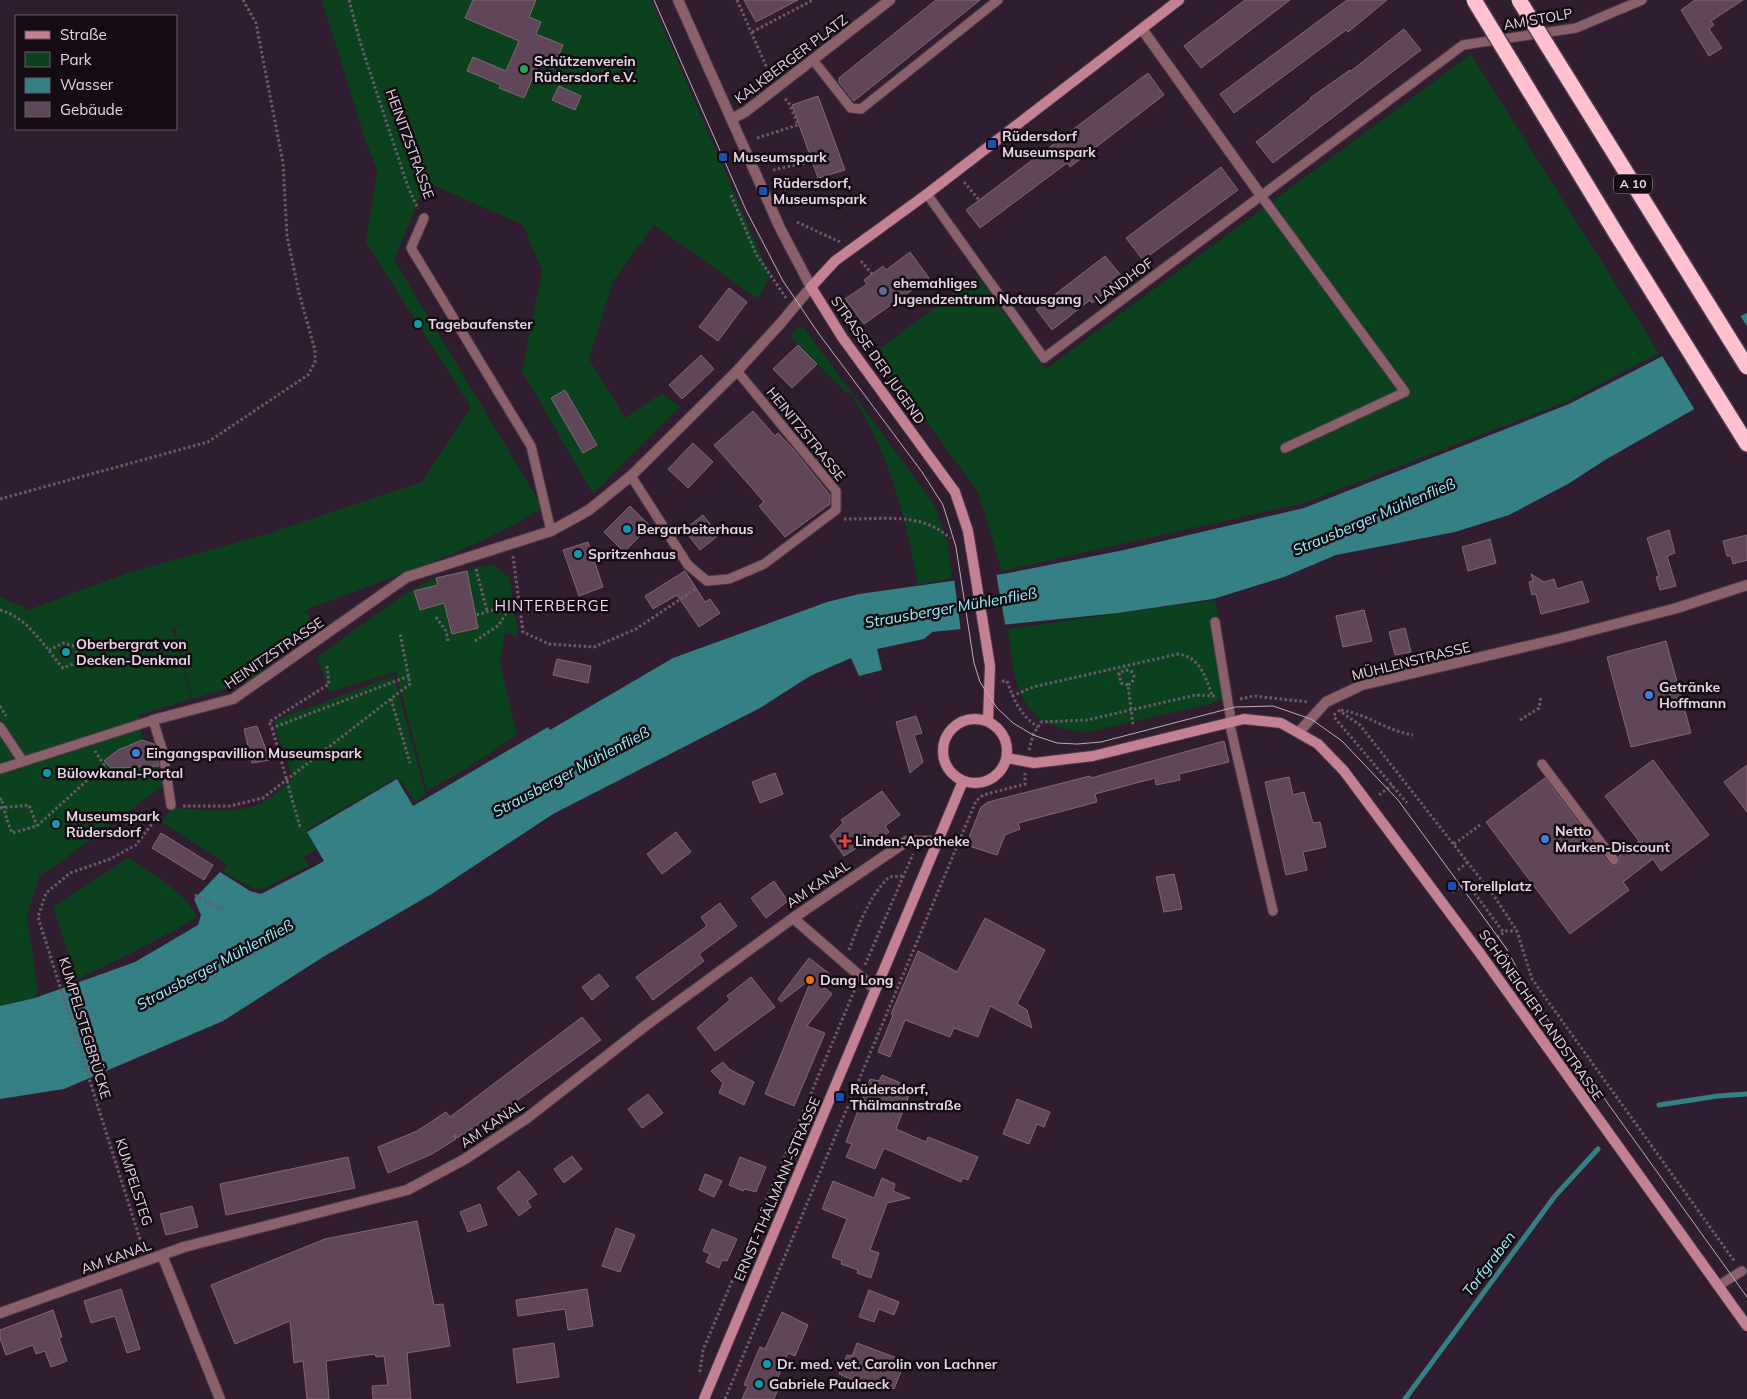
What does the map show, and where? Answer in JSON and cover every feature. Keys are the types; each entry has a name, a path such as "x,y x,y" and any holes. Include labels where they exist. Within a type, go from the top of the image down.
{"highway":[{"name":"A 10","path":"1474,0 1747,444"},
{"name":"A 10","path":"1519,0 1747,367"}],"main road":[{"path":"811,287 835,260 927,194 1179,0"},
{"name":"STRASSE DER JUGEND","path":"811,287 842,338 955,492 971,544 990,666 988,721"},
{"path":"1007,758 1034,763 1093,756 1230,721 1254,718 1272,721 1300,732"},
{"path":"968,719 988,721 998,727 1004,736 1008,747 1007,758 1004,767 990,780 972,783 963,781 948,768 943,748 945,738 950,730 968,719"},
{"name":"SCHÖNEICHER LANDSTRASSE","path":"1300,732 1318,744 1344,771 1479,952 1747,1326"},
{"name":"ERNST-THÄLMANN-STRASSE","path":"704,1399 963,781"}],"street":[{"name":"STRASSE DER JUGEND","path":"678,0 780,228 811,287"},
{"name":"KALKBERGER PLATZ","path":"731,119 745,112 890,0"},
{"path":"1142,29 1262,197"},
{"name":"HEINITZSTRASSE","path":"153,720 233,700 407,577 551,531 588,510 631,476 737,371 794,309 811,287"},
{"name":"MÜHLENSTRASSE","path":"1300,732 1322,705 1362,685 1558,639 1677,608 1747,585"},
{"name":"AM KANAL","path":"0,1313 184,1247 407,1190 465,1160 527,1118 645,1026 793,918 907,841 920,839 937,841"},
{"path":"793,918 875,989"},
{"path":"162,1255 220,1399"}],"lane":[{"path":"813,60 852,108 861,109 998,0"},
{"name":"AM STOLP","path":"1463,46 1576,28 1642,0"},
{"name":"LANDHOF","path":"927,194 1044,358 1463,46"},
{"path":"1262,197 1405,392 1285,448"},
{"name":"HEINITZSTRASSE","path":"424,218 411,248 531,446 551,531"},
{"name":"HEINITZSTRASSE","path":"708,580 729,579 764,564 836,510 836,491 737,371"},
{"path":"631,476 688,565 708,580"},
{"path":"1215,622 1230,721 1273,911"},
{"name":"HEINITZSTRASSE","path":"0,769 22,760 153,720"},
{"path":"153,720 163,752 172,805"},
{"path":"0,726 22,760"},
{"path":"1542,764 1614,860"},
{"path":"1718,1286 1742,1271"}],"path":[{"path":"0,499 208,442 308,375 315,362 315,350 299,294 287,236 283,163 256,23 243,0"},
{"name":"HEINITZSTRASSE","path":"349,0 361,45 408,187 424,218"},
{"path":"737,0 768,71"},
{"path":"752,32 813,0"},
{"path":"757,138 798,125 786,100"},
{"path":"772,170 808,162"},
{"path":"964,182 979,200"},
{"path":"731,195 756,254 794,309"},
{"path":"797,222 841,242"},
{"path":"862,261 872,274"},
{"path":"826,519 912,518 938,528 950,538"},
{"path":"512,543 523,632 549,644 594,646 636,629 708,580"},
{"path":"472,556 487,611"},
{"path":"475,641 499,626 506,613 504,607 476,614"},
{"path":"0,610 31,629 48,651 63,668 76,663 77,647 63,643 48,651"},
{"path":"436,617 446,631 448,641"},
{"path":"172,805 230,806 263,798 410,684 400,633"},
{"path":"1012,696 1033,687 1124,668 1178,654 1187,656 1202,668 1212,695"},
{"path":"300,827 288,779 269,722 329,684 327,666"},
{"path":"1124,668 1131,671 1134,676 1132,683 1128,685"},
{"path":"1124,668 1119,673 1118,679 1121,683 1128,685"},
{"path":"272,728 409,676"},
{"path":"990,681 1007,681 1012,696 1025,717 1038,727 1041,722 1087,720 1196,695 1207,696"},
{"path":"1128,685 1132,703 1128,704 1133,725"},
{"path":"1227,702 1254,696 1280,697 1362,715 1400,733 1413,735"},
{"path":"1520,720 1538,708 1541,696"},
{"path":"390,699 410,763"},
{"path":"1337,709 1334,716 1407,803"},
{"path":"1337,709 1360,725 1468,862 1517,931 1532,979 1742,1271"},
{"path":"1,800 12,833 37,826 104,765"},
{"path":"725,1399 976,801 983,795 1025,784"},
{"path":"1379,795 1392,785"},
{"path":"0,808 29,805 37,826"},
{"name":"KUMPELSTEGBRÜCKE","path":"99,1110 38,917 46,893 70,873 110,859 136,845 158,814 172,805"},
{"path":"1454,844 1480,825"},
{"path":"698,1380 702,1350 920,839"},
{"path":"1458,870 1468,862"},
{"path":"845,962 861,918 883,883 889,877 904,876"},
{"path":"1452,892 1467,882 1504,933"},
{"path":"195,896 222,909"},
{"path":"1479,952 1504,933 1517,931"},
{"name":"KUMPELSTEG","path":"99,1110 147,1261"}],"green space":[{"path":"322,0 651,0 770,276 758,299 654,225 613,281 589,359 625,418 662,393 680,407 593,494 522,371 542,271 523,225 426,182 394,260 543,508 486,539 456,552 303,611 307,613 315,629 248,682 192,699 175,629 199,610 173,629 191,699 138,715 143,740 156,745 164,785 40,875 27,916 38,991 35,998 0,1006 0,597 24,607 26,611 127,573 267,534 422,482 471,407 366,243 377,171 364,136"},
{"path":"1471,54 1659,353 1568,401 1304,503 1002,571 978,492 875,352 977,276 1046,369"},
{"path":"798,327 804,328 934,504 948,545 952,578 918,585 901,509 876,438 850,393 845,392 790,336"},
{"path":"492,564 510,578 518,637 505,632 500,663 517,735 466,769 427,791 396,672 329,692 317,657 400,597 430,580"},
{"path":"1215,600 1233,695 1207,705 1087,732 1064,729 1047,722 1034,713 1024,700 1014,669 1008,629"},
{"path":"394,676 426,795 415,802 398,777 306,830 316,850 303,857 309,866 262,889 253,888 223,872 227,864 161,822 173,808 232,810 255,806 265,801 293,779 273,721"},
{"path":"128,858 176,891 184,898 198,917 132,953 77,979 53,907"}],"water":[{"name":"Strausberger Mühlenfließ","path":"1747,313 1747,379 1605,460 1568,484 1509,515 1455,532 1336,555 1284,577 1213,599 1118,613 932,632 924,639 877,649 882,670 859,676 851,658 810,676 760,708 553,814 430,895 323,957 223,1021 64,1089 0,1099 0,1006 35,998 135,962 198,925 201,915 194,899 220,872 250,891 261,894 324,861 307,832 397,779 413,806 548,727 550,730 673,658 827,602 859,594 1009,573 1124,550 1304,508 1569,404"}],"pier":[{"path":"1739,314 1747,326 1747,382 1696,412 1661,354"},
{"path":"996,573 1006,629 961,632 954,578"}],"building":[{"path":"473,0 536,0 529,17 541,22 536,34 563,45 553,69 539,63 524,98 499,88 501,85 467,71 473,57 506,71 519,41 465,18"},
{"path":"744,0 798,0 756,22"},
{"path":"936,0 980,0 854,101 839,82 839,78"},
{"path":"1245,0 1290,0 1201,68 1184,46"},
{"path":"1347,0 1387,0 1348,32 1346,30 1234,113 1220,94"},
{"path":"1695,0 1743,0 1711,21 1714,25 1709,29 1722,48 1709,56 1681,10"},
{"path":"1404,29 1421,50 1273,163 1256,142 1310,98 1351,71"},
{"path":"1148,73 1164,95 1070,167 1067,163 980,228 966,210"},
{"path":"559,86 581,96 575,110 552,100"},
{"path":"818,96 845,170 818,178 792,105"},
{"path":"1221,167 1238,190 1143,260 1126,238"},
{"name":"ehemahliges Jugendzentrum Notausgang","path":"910,252 929,278 864,324 845,299 867,284 864,280 883,266 886,270"},
{"path":"1105,256 1123,278 1092,303 1090,300 1052,330 1036,309"},
{"path":"729,288 747,302 718,341 699,327"},
{"path":"798,345 817,364 792,388 773,369"},
{"path":"701,355 714,369 682,399 669,385"},
{"path":"565,390 597,445 583,453 551,398"},
{"path":"753,411 775,436 778,433 793,449 830,495 830,504 785,537 759,506 764,502 714,445"},
{"path":"693,443 713,462 688,488 668,469"},
{"name":"Bergarbeiterhaus","path":"630,506 650,526 624,552 604,532"},
{"path":"703,515 719,535 700,550 684,530"},
{"path":"1669,530 1675,553 1667,556 1676,586 1660,590 1656,577 1659,576 1647,538"},
{"path":"1747,535 1747,560 1733,564 1731,556 1727,556 1723,541"},
{"path":"1490,539 1496,563 1468,571 1462,547"},
{"path":"588,542 603,587 579,596 563,550"},
{"path":"467,571 478,628 452,634 444,603 420,610 414,591 438,585 436,578"},
{"path":"685,571 705,602 710,599 720,613 699,627 677,595 653,609 645,596"},
{"path":"1531,574 1544,582 1554,579 1557,589 1582,581 1589,602 1541,614 1536,594 1532,595 1529,582 1533,581"},
{"path":"1364,610 1372,641 1343,647 1336,616"},
{"path":"1405,628 1411,652 1395,655 1389,632"},
{"name":"Getränke Hoffmann","path":"1666,641 1691,733 1631,747 1607,657"},
{"path":"557,659 591,666 588,683 553,675"},
{"path":"916,716 922,733 914,735 923,762 910,773 896,722"},
{"path":"257,726 270,760 252,763 244,729"},
{"name":"Eingangspavillion Museumspark","path":"142,740 154,744 159,766 111,768 104,761 118,750"},
{"path":"1224,741 1229,762 1179,774 1180,780 1156,785 1155,778 1095,794 1097,802 1018,823 1020,829 1005,835 997,855 966,845 981,807 988,802 1090,776 1091,778"},
{"name":"Netto Marken-Discount","path":"1653,760 1709,835 1661,871 1653,859 1623,882 1629,890 1570,934 1486,822 1545,778 1609,864 1615,866 1620,862 1619,856 1639,841 1605,796"},
{"path":"1747,765 1747,812 1724,782"},
{"path":"775,773 783,794 760,803 752,782"},
{"path":"1289,777 1293,795 1304,792 1313,823 1320,822 1326,847 1303,852 1307,870 1286,875 1265,782"},
{"path":"882,791 900,815 885,826 889,832 877,841 875,836 844,856 830,836 843,823 841,820"},
{"path":"676,832 691,852 662,874 647,854"},
{"path":"161,833 213,865 204,880 152,848"},
{"path":"1174,874 1182,909 1164,912 1156,877"},
{"path":"774,881 788,901 766,918 751,898"},
{"path":"720,903 737,926 699,954 704,961 653,1000 636,977 707,926 701,917"},
{"path":"985,918 1045,950 1017,1004 1027,1010 1032,1028 990,1006 978,1037 954,1028 950,1037 905,1020 890,1057 878,1052 893,1015 891,1014 918,951 957,972"},
{"path":"809,958 831,975 823,986 832,994 807,1026 825,1033 794,1106 765,1094 812,978 781,1002 778,999"},
{"path":"599,974 609,986 592,1000 582,987"},
{"path":"751,977 775,1007 715,1051 697,1028 730,1000 727,996"},
{"path":"582,1017 601,1040 483,1125 481,1123 457,1138 454,1134 456,1139 432,1154 388,1173 378,1147 417,1131 446,1112 450,1117"},
{"path":"723,1062 729,1069 754,1082 744,1105 719,1093 723,1083 711,1071"},
{"path":"882,1075 912,1088 896,1129 926,1142 928,1137 978,1157 968,1180 963,1178 961,1182 884,1148 875,1169 846,1157 852,1144 846,1142 870,1079 879,1081"},
{"path":"648,1094 663,1113 642,1128 628,1109"},
{"path":"1017,1099 1050,1112 1044,1127 1037,1124 1029,1144 1003,1134"},
{"path":"572,1156 582,1169 564,1183 554,1169"},
{"path":"348,1157 355,1188 226,1215 220,1184"},
{"path":"740,1157 766,1167 756,1192 745,1189 743,1191 729,1185"},
{"path":"519,1171 537,1194 527,1201 531,1207 519,1216 497,1188"},
{"path":"705,1174 722,1181 714,1197 699,1190"},
{"path":"882,1178 895,1184 893,1191 910,1198 887,1203 870,1250 879,1253 871,1278 857,1273 858,1270 841,1264 842,1261 832,1257 847,1219 822,1209 833,1181 874,1198"},
{"path":"480,1204 487,1225 468,1232 460,1212"},
{"path":"192,1206 198,1227 166,1235 160,1214"},
{"path":"417,1221 434,1305 443,1304 450,1346 407,1353 411,1399 373,1399 372,1386 388,1385 384,1356 376,1357 375,1354 326,1361 329,1399 307,1399 303,1361 294,1363 290,1321 235,1344 211,1285 325,1239"},
{"path":"616,1228 635,1235 620,1272 602,1266"},
{"path":"712,1229 737,1239 727,1261 722,1260 719,1268 706,1262 710,1254 703,1251"},
{"path":"121,1289 140,1349 127,1353 115,1316 91,1323 84,1301"},
{"path":"587,1289 593,1326 568,1330 565,1309 518,1316 516,1300"},
{"path":"869,1290 899,1302 894,1315 879,1309 874,1322 859,1317"},
{"path":"53,1310 62,1337 59,1338 67,1361 51,1367 45,1351 36,1354 33,1345 6,1355 0,1338 0,1330"},
{"path":"782,1312 808,1325 795,1356 788,1353 775,1385 779,1387 774,1399 742,1399 748,1386 744,1385 760,1347 765,1349"},
{"path":"554,1343 559,1377 517,1383 513,1349"},
{"path":"857,1343 905,1361 894,1389 876,1382 873,1388 839,1374 847,1355 852,1356"}],"waterway":[{"name":"Torfgraben","path":"1659,1105 1718,1096 1747,1094"},
{"name":"Torfgraben","path":"1405,1399 1555,1196 1598,1149"}],"tram line":[{"path":"654,0 746,210 783,281 819,334 922,472 943,505 956,547 974,663 980,682 997,708 1013,723 1033,735 1057,743 1077,744 1101,742 1235,707 1273,706 1311,719 1342,741 1398,800 1506,948 1534,1000"},
{"path":"1530,995 1747,1297"}],"place":[{"name":"Schützenverein Rüdersdorf e.V.","path":"524,69"},
{"name":"Rüdersdorf Museumspark","path":"992,144"},
{"name":"Museumspark","path":"723,157"},
{"name":"Rüdersdorf, Museumspark","path":"763,191"},
{"name":"ehemahliges Jugendzentrum Notausgang","path":"883,291"},
{"name":"Tagebaufenster","path":"418,324"},
{"name":"Bergarbeiterhaus","path":"627,529"},
{"name":"Spritzenhaus","path":"578,554"},
{"name":"Oberbergrat von Decken-Denkmal","path":"66,652"},
{"name":"Getränke Hoffmann","path":"1649,695"},
{"name":"Eingangspavillion Museumspark","path":"136,753"},
{"name":"Bülowkanal-Portal","path":"47,773"},
{"name":"Museumspark Rüdersdorf","path":"56,824"},
{"name":"Netto Marken-Discount","path":"1545,839"},
{"name":"Linden-Apotheke","path":"845,841"},
{"name":"Torellplatz","path":"1452,886"},
{"name":"Dang Long","path":"810,980"},
{"name":"Rüdersdorf, Thälmannstraße","path":"840,1097"},
{"name":"Dr. med. vet. Carolin von Lachner","path":"767,1364"},
{"name":"Gabriele Paulaeck","path":"759,1384"}],"district":[{"name":"HINTERBERGE","path":"552,606"}]}
